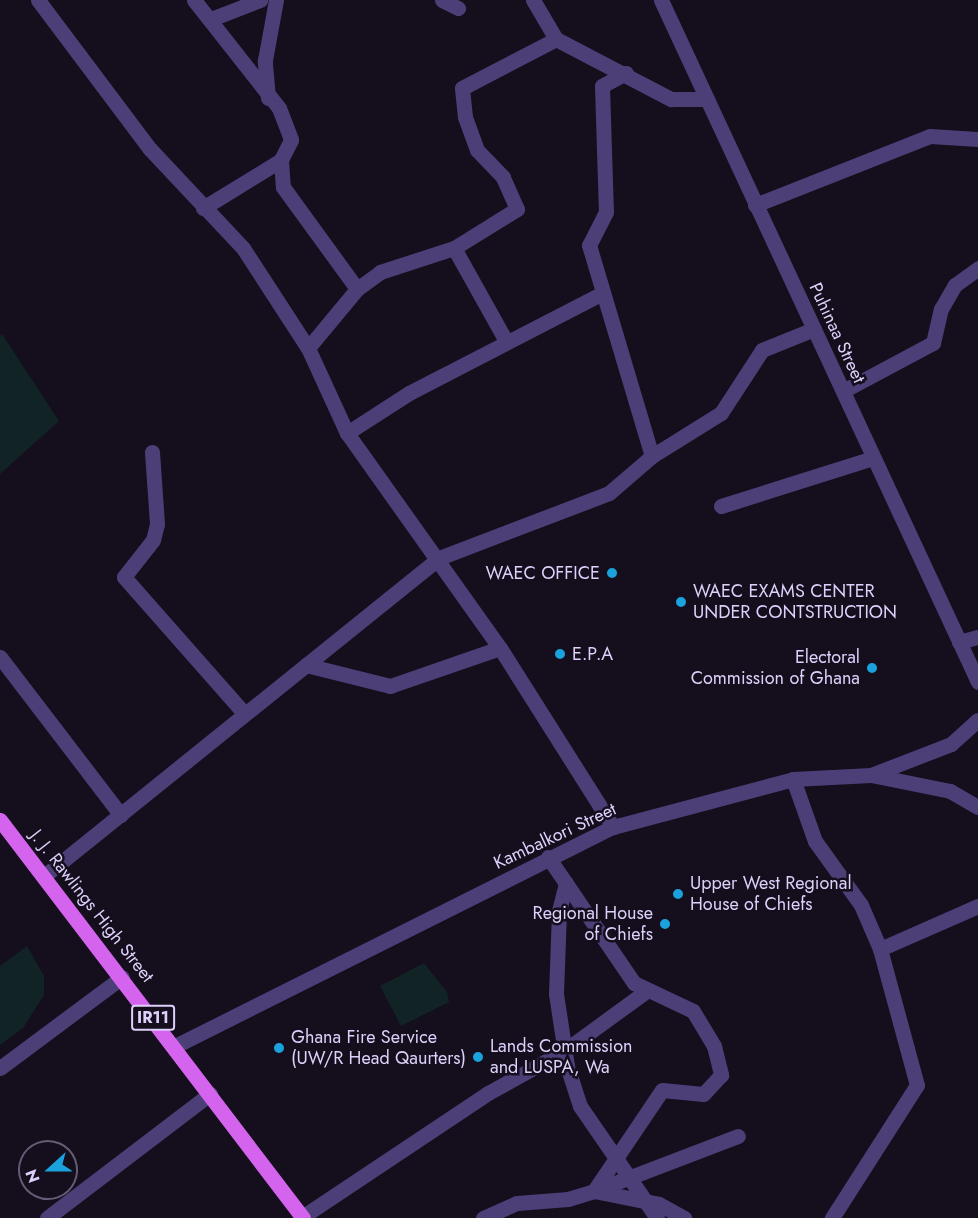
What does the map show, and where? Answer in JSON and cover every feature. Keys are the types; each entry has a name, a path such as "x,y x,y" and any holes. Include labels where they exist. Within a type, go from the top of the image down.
{"main road":[{"name":"J. J. Rawlings High Street","path":"0,820 175,1046 303,1217"}],"street":[{"path":"38,0 150,149 243,248 308,348 347,433 439,558 500,648 613,827"},
{"path":"194,0 211,19 268,98 279,108 291,140 281,160 204,208"},
{"path":"211,19 260,0"},
{"path":"268,98 265,60 276,0"},
{"path":"442,0 458,8"},
{"path":"533,0 556,39 626,73 671,99 707,99"},
{"name":"Puhinaa Street","path":"661,0 978,682"},
{"path":"308,348 357,289 380,272 454,248 517,209 503,177 477,150 465,117 462,88 556,39"},
{"path":"626,73 602,86 606,212 589,245 601,294 652,456"},
{"path":"755,205 930,136 978,139"},
{"path":"281,160 284,187 295,208 357,289"},
{"path":"454,248 506,341"},
{"path":"843,391 933,344 941,309 955,285 978,268"},
{"path":"347,433 382,408 506,341 601,294"},
{"path":"44,876 243,713 439,558 609,493 652,456 721,413 762,350 814,329"},
{"path":"152,452 157,524 153,540 124,577 243,713"},
{"path":"721,506 873,458"},
{"path":"959,642 978,637"},
{"path":"306,665 390,686 500,648"},
{"path":"0,657 121,814"},
{"path":"871,775 951,744 978,720"},
{"name":"Kambalkori Street","path":"175,1046 353,962 548,857 613,827 793,779 871,775 950,791 978,807"},
{"path":"793,779 814,841 861,905 880,949 917,1085 832,1218"},
{"path":"548,857 645,992 673,997 693,1011 714,1046 721,1075 703,1094 662,1089 594,1191"},
{"path":"566,883 560,901 556,994 564,1051 580,1106 618,1157 657,1218"},
{"path":"880,949 978,906"},
{"path":"0,1068 122,977"},
{"path":"303,1217 488,1093 564,1051 645,992"},
{"path":"48,1218 210,1094"},
{"path":"483,1218 517,1203 568,1199 594,1191 738,1136"},
{"path":"594,1191 644,1201 684,1218"}],"shaded area":[{"path":"2,334 59,421 0,474 0,336"},
{"path":"27,946 44,976 44,995 23,1028 0,1045 0,966"},
{"path":"424,963 447,992 449,1002 401,1026 380,986"}],"place":[{"name":"WAEC OFFICE","path":"612,573"},
{"name":"WAEC EXAMS CENTER UNDER CONTSTRUCTION","path":"681,602"},
{"name":"E.P.A","path":"560,654"},
{"name":"Electoral Commission of Ghana","path":"872,668"},
{"name":"Upper West Regional House of Chiefs","path":"678,894"},
{"name":"Regional House of Chiefs","path":"665,924"},
{"name":"Ghana Fire Service (UW/R Head Qaurters)","path":"279,1048"},
{"name":"Lands Commission and LUSPA, Wa","path":"478,1057"}]}
